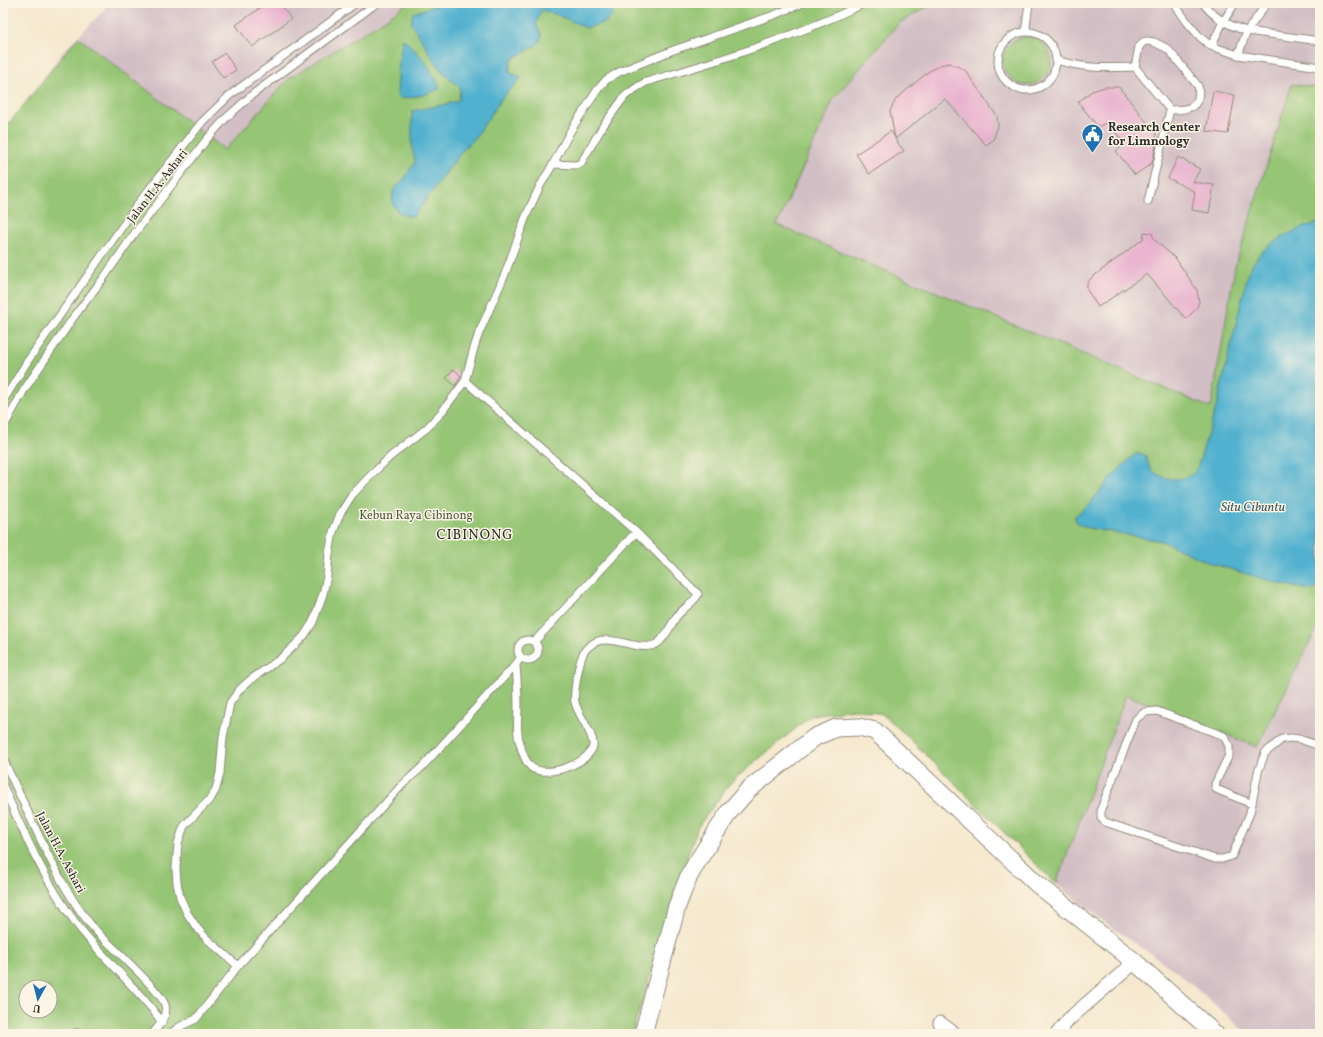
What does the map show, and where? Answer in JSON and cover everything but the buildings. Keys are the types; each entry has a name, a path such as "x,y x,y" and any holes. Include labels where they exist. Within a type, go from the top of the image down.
{"street":[{"path":"643,1034 677,906 688,878 729,812 748,790 815,737 836,728 859,727 875,731 1036,883 1135,962 1215,1034"},
{"path":"1057,1034 1069,1019 1135,962"},
{"path":"940,1023 954,1034"}],"lane":[{"name":"Jalan H.A. Ashari","path":"3,403 27,362 140,201 202,122 230,95 356,3"},
{"name":"Jalan H.A. Ashari","path":"3,428 12,411 72,318 207,139 239,106 289,67 377,3"},
{"path":"238,966 207,939 197,928 187,913 180,897 177,882 176,868 178,843 184,826 211,798 216,789 220,773 223,737 230,703 245,684 280,659 294,646 304,636 313,622 323,594 327,576 328,554 333,532 340,514 352,495 391,456 427,428 441,413 465,381 479,333 505,274 526,216 540,186 571,130 598,89 606,80 619,72 671,51 761,20 804,3"},
{"path":"553,164 576,165 581,163 603,126 625,96 646,82 752,50 845,13 865,3"},
{"path":"1027,31 1026,26 1029,3"},
{"path":"1174,3 1187,22 1200,37 1211,46 1238,55 1320,67"},
{"path":"1203,3 1207,9 1223,22 1235,28 1320,41"},
{"path":"1211,46 1223,22 1235,3"},
{"path":"1238,55 1247,31 1267,3"},
{"path":"1027,31 1038,33 1047,39 1054,49 1057,60 1051,78 1041,87 1028,90 1015,87 1004,79 999,68 998,55 1008,38 1027,31"},
{"path":"1143,42 1154,42 1168,49 1198,86 1199,92 1197,100 1192,107 1185,110 1170,110 1135,67 1138,47 1143,42"},
{"path":"1057,60 1080,66 1106,68 1135,67"},
{"path":"230,95 239,106"},
{"path":"1148,201 1170,110"},
{"path":"465,381 636,532 698,594 697,598 681,611 670,629 658,643 645,646 614,641 600,641 592,644 583,653 578,674 575,701 583,722 593,738 593,747 587,756 577,763 559,770 540,771 531,767 523,754 518,735 518,686 516,664"},
{"path":"3,403 12,411"},
{"path":"534,642 636,532"},
{"path":"526,640 534,642 538,647 538,654 530,660 521,657 518,652 519,645 526,640"},
{"path":"170,1034 179,1027 196,1019 238,966 401,786 422,767 521,657"},
{"path":"1252,804 1216,789 1215,784 1229,755 1229,746 1224,736 1157,711 1145,712 1136,719 1100,809 1101,818 1105,822 1215,859 1222,859 1232,856 1250,813 1252,804 1258,772 1265,753 1282,739 1299,739 1320,746"},
{"name":"Jalan H.A. Ashari","path":"3,758 38,834 69,894 97,932 163,999 166,1011 162,1023"},
{"name":"Jalan H.A. Ashari","path":"3,786 34,853 70,914 96,947 152,1007 162,1023"},
{"path":"152,1034 162,1023"},
{"path":"73,1034 84,1034"}],"shaded area":[{"name":"Kebun Raya Cibinong","path":"107,3 1320,3 1320,1034 1246,1034 1235,1022 1176,971 1101,920 1056,884 905,734 882,714 854,709 812,715 731,782 698,827 682,871 632,1034 3,1034 3,131 11,123 62,53 105,9"}],"green space":[{"name":"Kebun Raya Cibinong","path":"408,3 934,3 899,23 834,98 777,225 1211,408 1235,267 1292,84 1320,88 1320,622 1257,747 1126,695 1056,884 905,734 882,714 854,709 812,715 731,782 698,827 682,871 632,1034 3,1034 3,131 78,37 225,150 288,79 384,20"},
{"path":"1022,37 1032,37 1044,44 1051,56 1051,66 1044,78 1032,85 1022,85 1014,81 1007,74 1003,66 1003,56 1007,48 1014,41"}],"water":[{"path":"452,3 620,3 606,22 587,28 555,14 541,10 536,24 542,36 537,45 512,59 509,72 521,78 502,98 475,138 465,147 414,216 407,216 398,212 392,203 393,191 404,179 415,162 412,146 412,111 459,100 460,88 439,68 411,23 413,13 437,5"},
{"path":"403,39 425,62 434,75 440,89 423,95 401,99 397,95 399,60"},
{"name":"Situ Cibuntu","path":"1320,222 1320,585 1310,590 1277,583 1207,562 1162,541 1088,528 1077,523 1075,516 1091,503 1115,473 1138,453 1145,455 1152,470 1164,477 1177,479 1183,478 1193,473 1197,469 1217,404 1248,273 1260,254 1281,237"}],"place":[{"name":"Research Center for Limnology","path":"1093,154"}],"district":[{"name":"CIBINONG","path":"475,534"}]}
